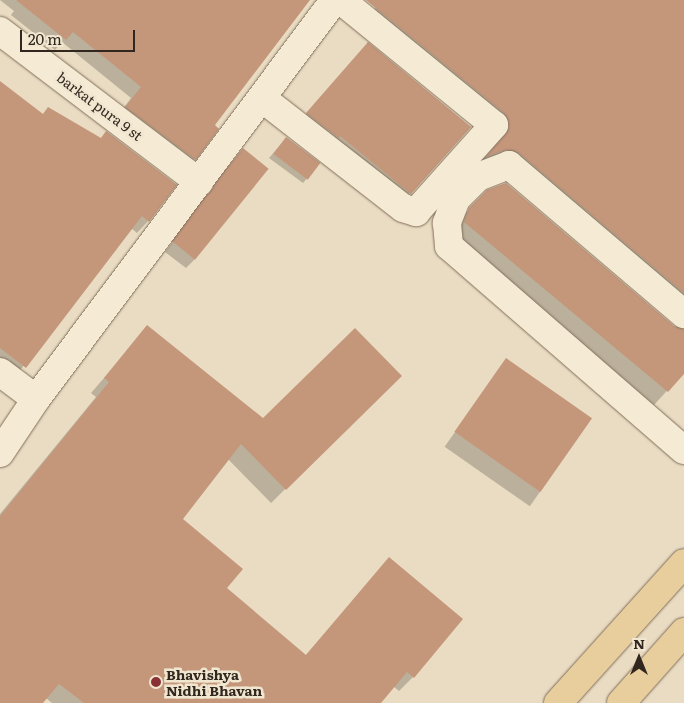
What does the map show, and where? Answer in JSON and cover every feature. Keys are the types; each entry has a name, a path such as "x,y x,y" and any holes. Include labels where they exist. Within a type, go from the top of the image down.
{"main road":[{"path":"558,703 684,563"},
{"path":"621,703 684,632"}],"street":[{"path":"0,453 36,399 199,182 264,99 335,0"},
{"path":"264,99 403,208 416,212 494,125 341,0"},
{"name":"barkat pura 9 st","path":"0,30 199,182"},
{"path":"684,314 509,165 478,177 456,199 447,223 449,246 684,450"},
{"path":"0,372 36,399"}],"building":[{"path":"16,0 310,0 215,125 219,129 196,160 125,107 141,87 73,32 66,40"},
{"path":"366,0 684,0 684,293 519,153 504,150 486,157 509,128 504,113"},
{"path":"368,42 471,127 411,194 340,136 339,138 306,113"},
{"path":"0,81 43,114 48,107 101,138 106,131 177,185 149,222 142,216 26,368 0,348"},
{"path":"286,137 320,163 308,180 273,154"},
{"path":"243,148 269,169 195,260 169,239"},
{"path":"506,183 674,326 684,329 684,374 668,392 464,222 469,208 487,190"},
{"path":"147,325 263,418 355,328 402,376 286,490 241,444 183,519 243,569 227,588 306,655 389,557 463,619 414,678 407,672 381,703 84,703 59,684 43,703 0,703 0,516 109,382 104,378"},
{"path":"506,358 592,418 540,492 454,432"}],"place":[{"name":"Bhavishya Nidhi Bhavan","path":"156,682"}]}
